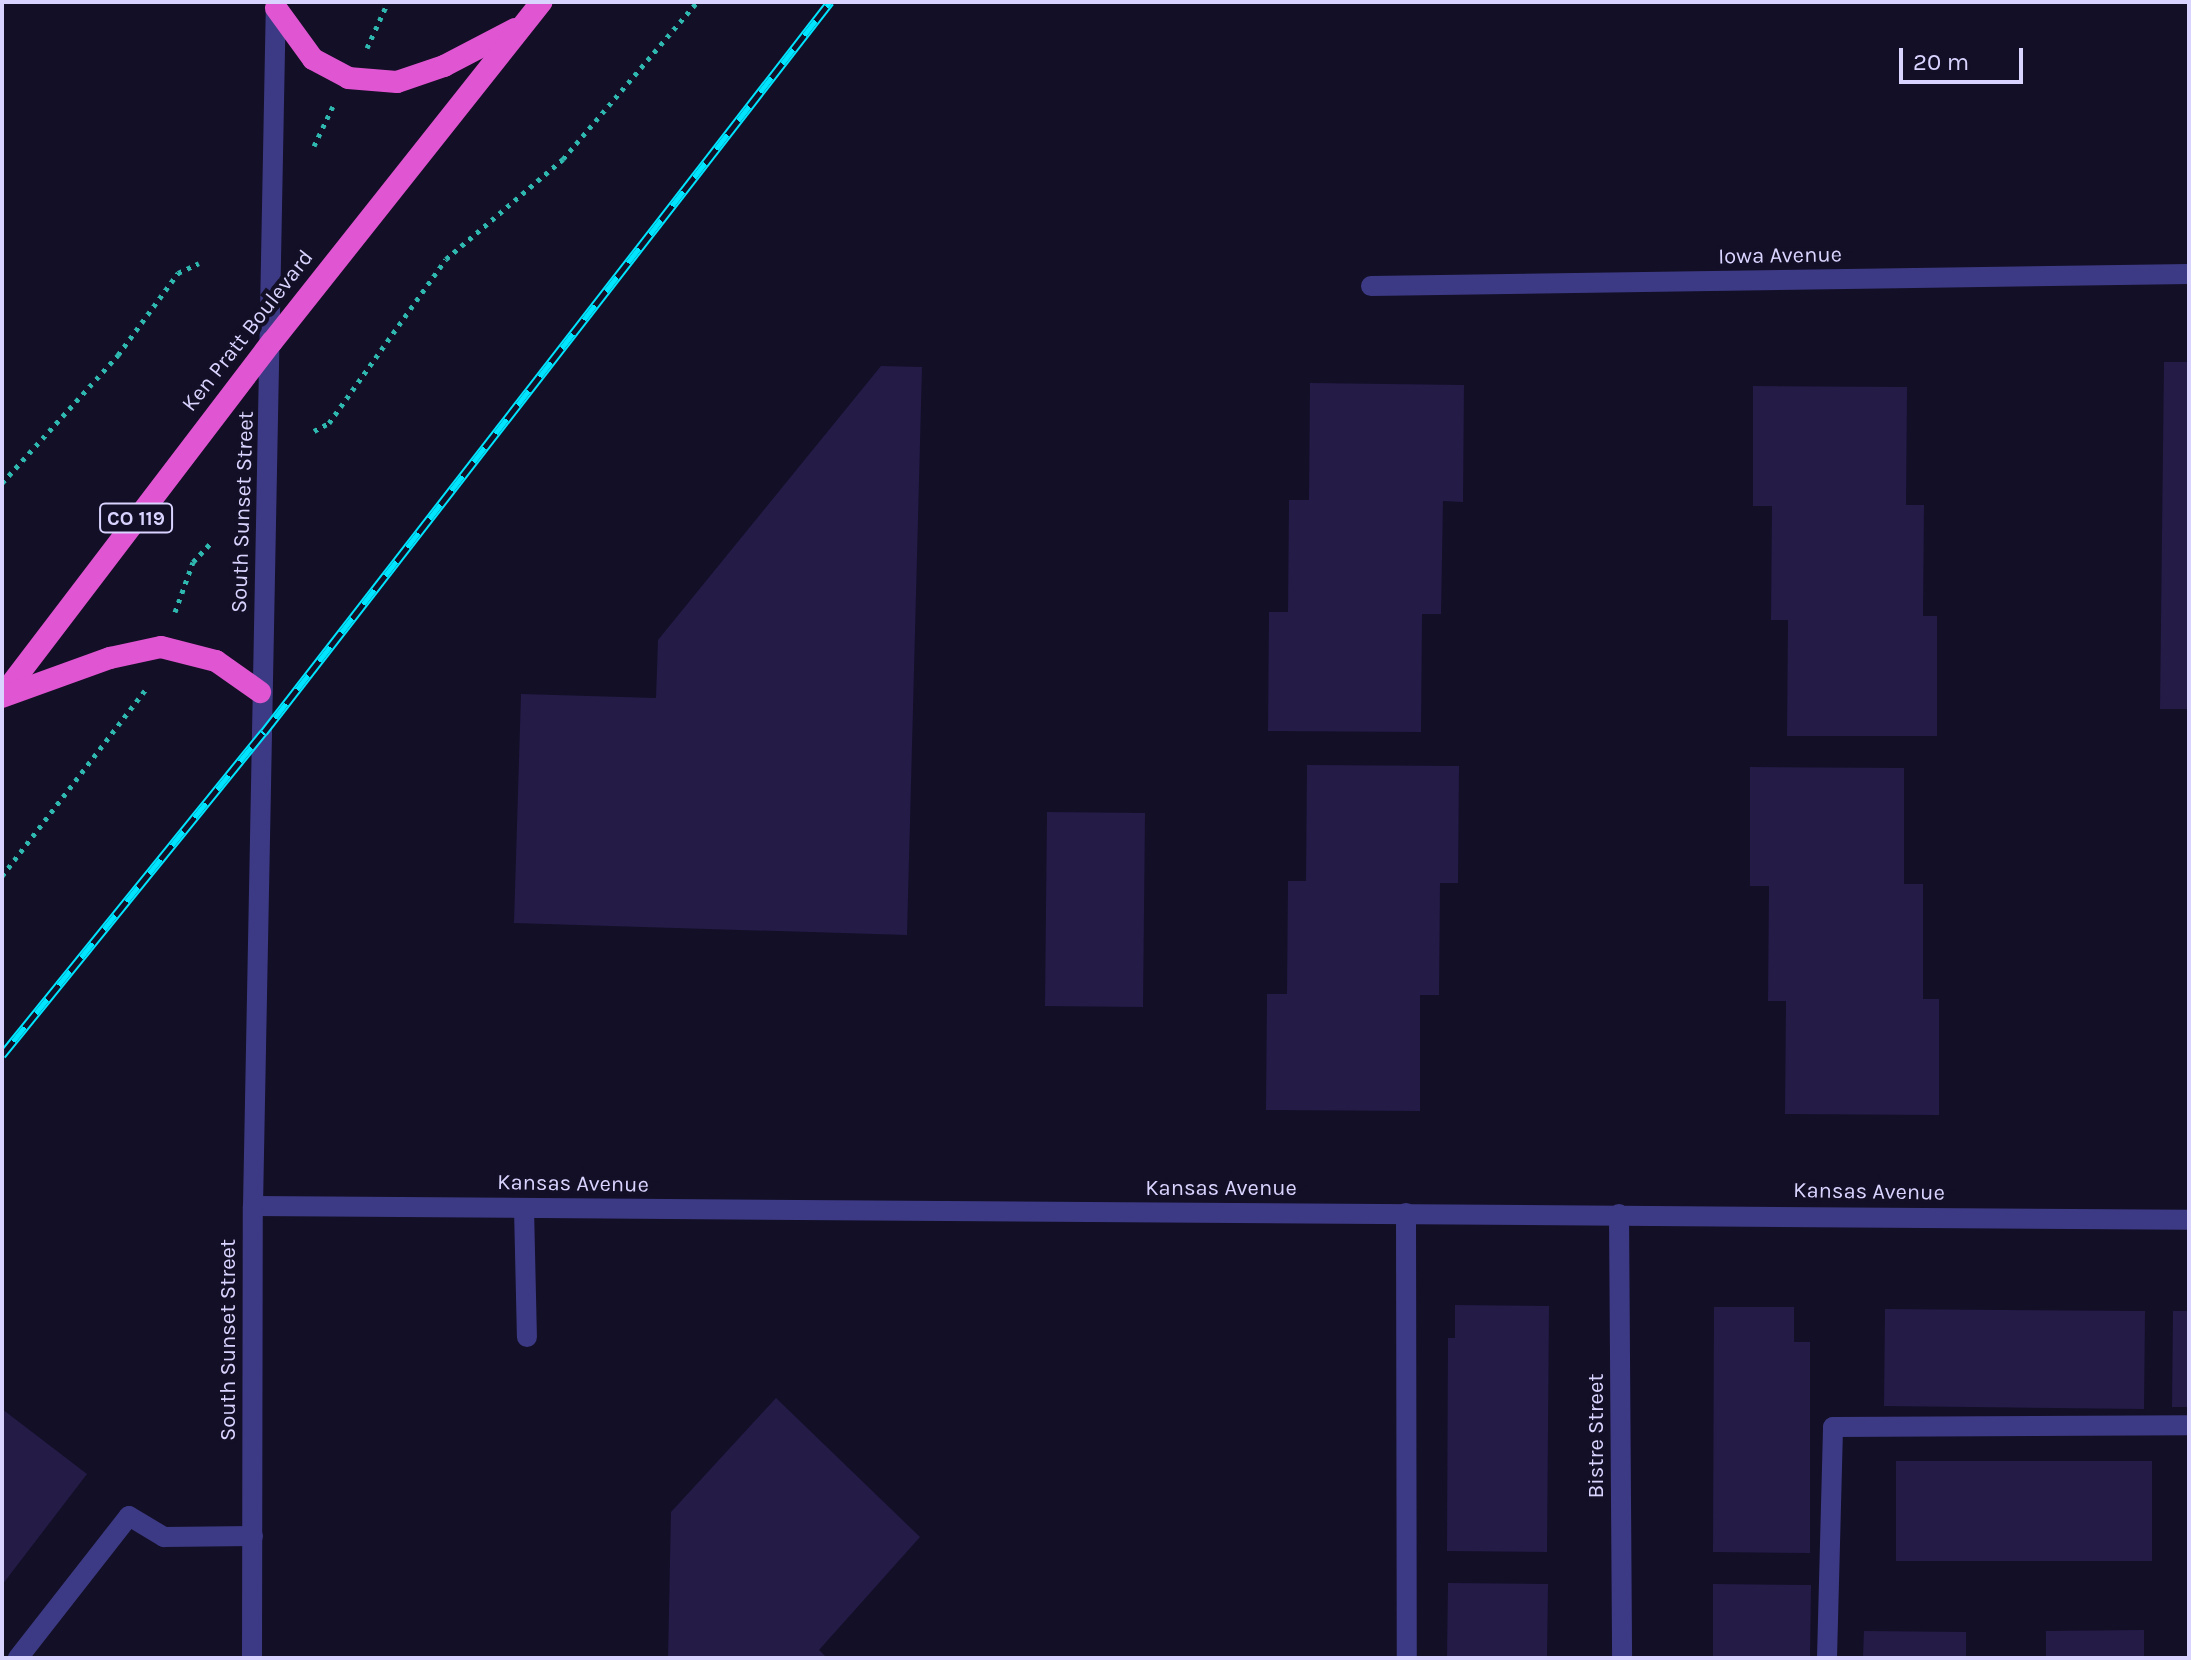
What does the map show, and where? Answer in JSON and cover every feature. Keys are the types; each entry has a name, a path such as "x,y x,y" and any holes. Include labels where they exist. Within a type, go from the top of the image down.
{"highway":[{"name":"Ken Pratt Boulevard","path":"2,697 272,342 541,2"},
{"path":"276,5 313,59 348,78 397,82 444,66 523,25"},
{"path":"2,697 110,658 161,647 216,661 260,692"}],"street":[{"name":"South Sunset Street","path":"260,916 260,692 272,342 276,5"},
{"name":"Iowa Avenue","path":"1371,286 2189,274"},
{"name":"South Sunset Street","path":"252,1658 253,1206 262,793"},
{"name":"Kansas Avenue","path":"253,1206 2189,1220"},
{"path":"524,1208 527,1337"},
{"path":"1406,1213 1407,1658"},
{"name":"Bistre Street","path":"1619,1214 1622,1658"},
{"path":"1827,1658 1833,1427 2189,1425"},
{"path":"18,1658 129,1516 164,1537 253,1536"}],"path":[{"path":"367,48 388,2"},
{"path":"314,431 329,423 446,259 563,159 697,2"},
{"path":"314,146 334,105"},
{"path":"2,483 118,355 178,273 199,263"},
{"path":"175,612 193,562 211,543"},
{"path":"2,876 146,689"}],"building":[{"path":"2164,362 2189,362 2189,709 2160,709"},
{"path":"881,366 922,367 907,935 514,923 521,694 656,698 658,640"},
{"path":"1310,383 1464,385 1463,502 1443,501 1441,614 1422,614 1421,732 1268,731 1269,612 1288,612 1289,500 1309,500"},
{"path":"1753,386 1907,387 1906,505 1924,505 1923,616 1937,616 1937,736 1787,736 1788,620 1771,620 1772,506 1753,506"},
{"path":"1307,765 1459,766 1458,883 1440,883 1439,995 1420,995 1420,1111 1266,1110 1267,994 1287,994 1288,881 1306,881"},
{"path":"1750,767 1904,768 1904,884 1923,884 1923,999 1939,999 1939,1115 1785,1114 1786,1001 1768,1001 1769,886 1750,886"},
{"path":"1047,812 1145,813 1143,1007 1045,1006"},
{"path":"1455,1305 1549,1306 1547,1552 1447,1551 1448,1338 1455,1338"},
{"path":"1714,1307 1794,1307 1794,1342 1810,1342 1810,1553 1713,1552"},
{"path":"1885,1309 2145,1311 2144,1409 1884,1406"},
{"path":"2173,1311 2189,1311 2189,1407 2172,1407"},
{"path":"776,1398 920,1537 819,1650 827,1658 668,1658 671,1512"},
{"path":"2,1409 87,1474 2,1585"},
{"path":"1896,1461 2152,1461 2152,1561 1896,1561"},
{"path":"1448,1583 1548,1584 1547,1658 1447,1658"},
{"path":"1713,1584 1811,1585 1810,1658 1713,1658"},
{"path":"2144,1630 2144,1658 2046,1658 2046,1631"},
{"path":"1864,1631 1966,1632 1966,1658 1863,1658"}],"railway":[{"path":"2,1055 264,732 830,2"}]}
